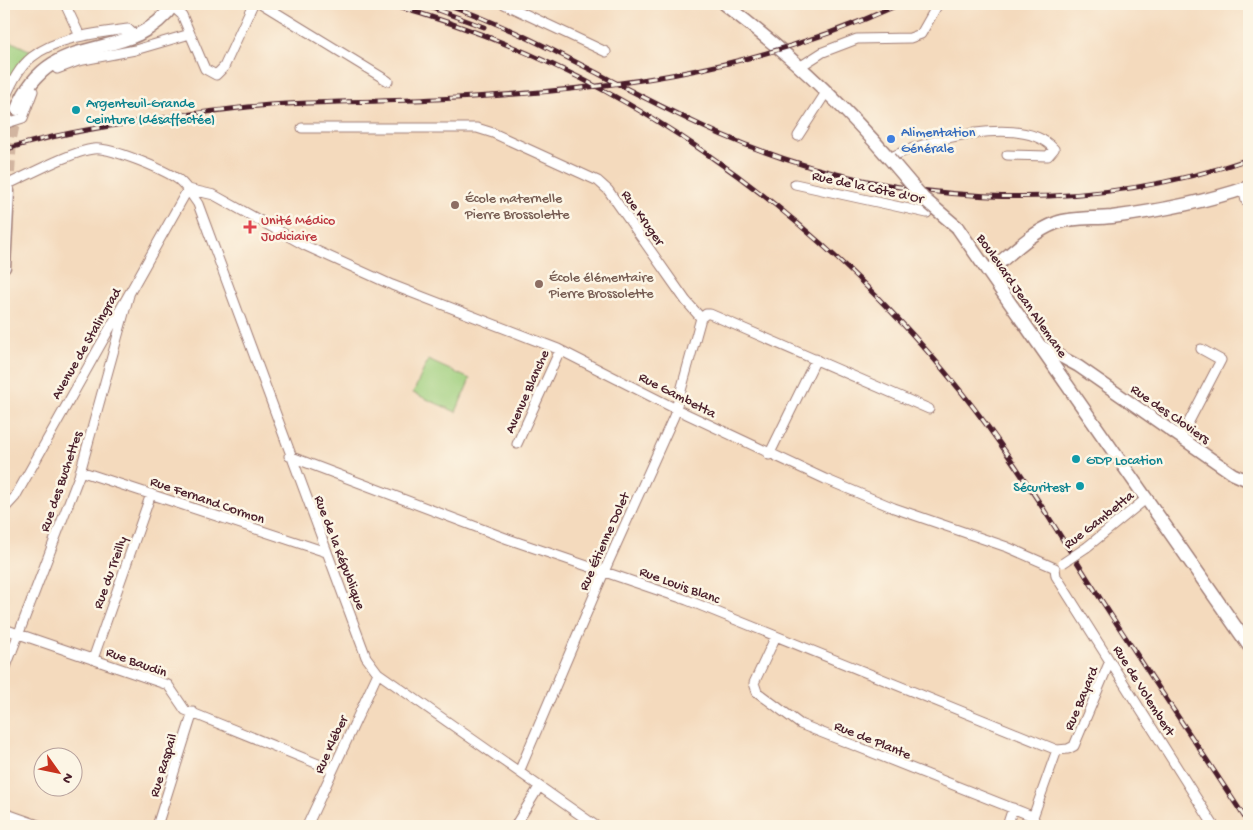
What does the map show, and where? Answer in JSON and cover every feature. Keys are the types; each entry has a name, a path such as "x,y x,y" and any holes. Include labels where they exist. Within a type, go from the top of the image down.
{"main road":[{"name":"Boulevard Jean Allemane","path":"724,4 801,66 828,91 854,118 923,198 957,227 1249,646"},
{"path":"11,106 49,64 66,56 128,39 152,25 173,5"},
{"path":"11,106 28,77 50,58 78,48 133,34 152,25"},
{"path":"988,272 1028,240 1053,224 1064,220 1110,217 1153,210 1246,188"},
{"path":"4,267 6,189"}],"street":[{"path":"65,4 80,36"},
{"path":"173,5 182,15 205,69 216,75 224,67 253,4"},
{"path":"262,4 388,81"},
{"path":"504,4 606,52"},
{"path":"801,66 823,52 857,40 910,38 921,34 938,4"},
{"path":"11,106 13,81 32,58 46,49 80,36 128,29 133,34"},
{"path":"4,124 23,118 32,92 54,70 78,60 135,50 190,34"},
{"path":"798,136 828,91"},
{"name":"Rue Kruger","path":"302,128 478,128 493,133 598,182 617,200 686,301 701,318"},
{"path":"889,158 913,146 990,130 1019,132 1040,140 1054,149 1048,156 1007,155"},
{"path":"6,189 79,152 94,148 148,164 169,174 188,189"},
{"name":"Rue de la Côte d'Or","path":"795,184 927,213 932,205"},
{"path":"1246,188 1246,201 1249,203"},
{"name":"Avenue de Stalingrad","path":"4,508 15,497 188,189"},
{"name":"Rue Gambetta","path":"188,189 214,195 306,246 392,285 560,350 770,455 894,508 1007,547 1055,568 1087,547 1147,498"},
{"name":"Rue de la République","path":"188,189 198,204 289,456 366,657 378,673 596,826"},
{"name":"Rue des Buchettes","path":"4,672 20,634 80,471 128,295"},
{"path":"701,318 706,314 710,314 929,409"},
{"name":"Rue Étienne Dolet","path":"519,772 676,409 701,318"},
{"name":"Rue des Cloviers","path":"1041,346 1078,366 1233,474 1249,481"},
{"path":"1181,437 1221,360 1201,349"},
{"name":"Avenue Blanche","path":"517,444 560,350"},
{"path":"770,455 816,359"},
{"path":"1071,390 1069,375 1078,366"},
{"name":"Rue Louis Blanc","path":"289,456 508,539 687,600 1056,750"},
{"name":"Rue Fernand Cormon","path":"80,471 326,552"},
{"name":"Rue du Treilly","path":"93,659 152,494"},
{"name":"Rue de Volembert","path":"1055,568 1056,576 1214,826"},
{"name":"Rue Baudin","path":"4,629 168,685 185,710 333,770"},
{"name":"Rue de Plante","path":"776,636 754,683 758,692 784,714 800,724 834,739 1033,817"},
{"name":"Rue Bayard","path":"1056,750 1068,749 1074,746 1110,661"},
{"name":"Rue Kléber","path":"307,826 378,673"},
{"name":"Rue Raspail","path":"157,826 193,712"},
{"path":"1037,826 1033,817 1056,750"},
{"path":"515,826 539,787"},
{"path":"1007,826 1013,808"},
{"path":"4,813 41,826"}],"green space":[{"path":"8,40 33,52 9,78 6,77"},
{"path":"428,360 470,379 456,412 413,393"}],"tunnel":[{"path":"8,191 11,138 17,109"}],"railway":[{"path":"387,4 470,30 551,64 629,104 703,151 773,203 840,261 902,323 979,414 1249,824"},
{"path":"421,4 484,27"},
{"path":"446,4 517,33 722,135 785,159 850,177 917,190 984,196 1051,196 1118,190 1184,178 1249,159"},
{"path":"4,150 45,138 88,130 232,109 270,105 415,100 557,91 673,75 730,63 787,47 843,28 900,4"}],"place":[{"name":"Argenteuil-Grande Ceinture (désaffectée)","path":"76,110"},
{"name":"Alimentation Générale","path":"891,139"},
{"name":"École maternelle Pierre Brossolette","path":"455,205"},
{"name":"Unité Médico Judiciaire","path":"250,227"},
{"name":"École élémentaire Pierre Brossolette","path":"539,284"},
{"name":"GDP Location","path":"1076,459"},
{"name":"Sécuritest","path":"1080,486"}]}
